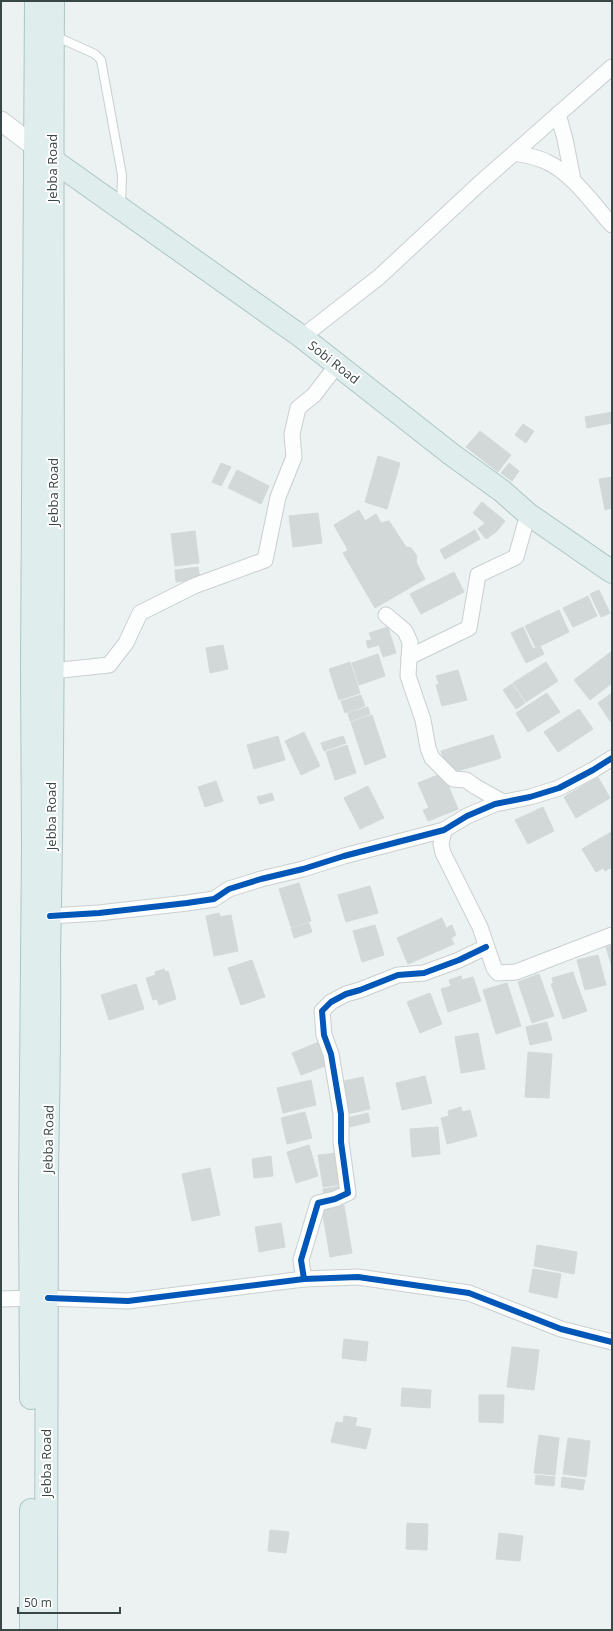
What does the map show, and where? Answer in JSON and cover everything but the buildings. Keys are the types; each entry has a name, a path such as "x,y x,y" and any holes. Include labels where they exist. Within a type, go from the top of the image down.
{"highway":[{"path":"31,1630 39,1298 30,1194 33,848 32,660 35,250 34,146 36,1"},
{"name":"Jebba Road","path":"46,1630 46,1399 39,1298 47,1174 50,916 54,473 51,159 52,1"},
{"name":"Sobi Road","path":"51,159 302,337 451,454 502,491 528,514 612,572"}],"street":[{"path":"302,337 379,277 558,114 612,67"},
{"path":"558,114 565,139 573,180"},
{"path":"1,121 34,146"},
{"path":"515,153 534,157 548,163 573,180 612,225"},
{"path":"52,671 109,665 126,643 140,613 194,586 265,560 278,497 294,457 292,434 298,408 314,395 337,365"},
{"path":"409,658 469,628 478,575 516,556 528,514"},
{"path":"386,615 405,631 410,642 408,676 423,720 428,748 432,758 453,779 466,780 503,802"},
{"path":"50,916 99,913 214,899 229,889 304,869 344,856 444,830 477,811 503,802 530,797 559,788 612,758"},
{"path":"444,830 441,844 443,854 480,927 494,968 498,973 516,972 612,935"},
{"path":"304,1279 301,1260 318,1203 335,1199 348,1193 341,1142 342,1114 331,1054 324,1034 322,1011 331,1002 346,994 398,975 424,973 459,960 486,947"},
{"path":"1,1299 39,1298 128,1301 304,1279 358,1277 469,1293 561,1329 612,1342"}],"lane":[{"path":"52,35 95,54 101,60 122,175 121,208"}],"cycle path":[{"path":"50,916 99,913 214,899 229,889 261,879 303,869 344,856 444,830 467,816 495,804 530,797 559,788 612,758"},
{"path":"304,1279 301,1260 318,1203 335,1199 348,1193 341,1142 341,1114 331,1054 324,1035 322,1011 331,1002 346,994 398,975 424,973 459,960 486,947"},
{"path":"48,1298 128,1301 304,1279 358,1277 469,1293 561,1329 612,1342"}]}
